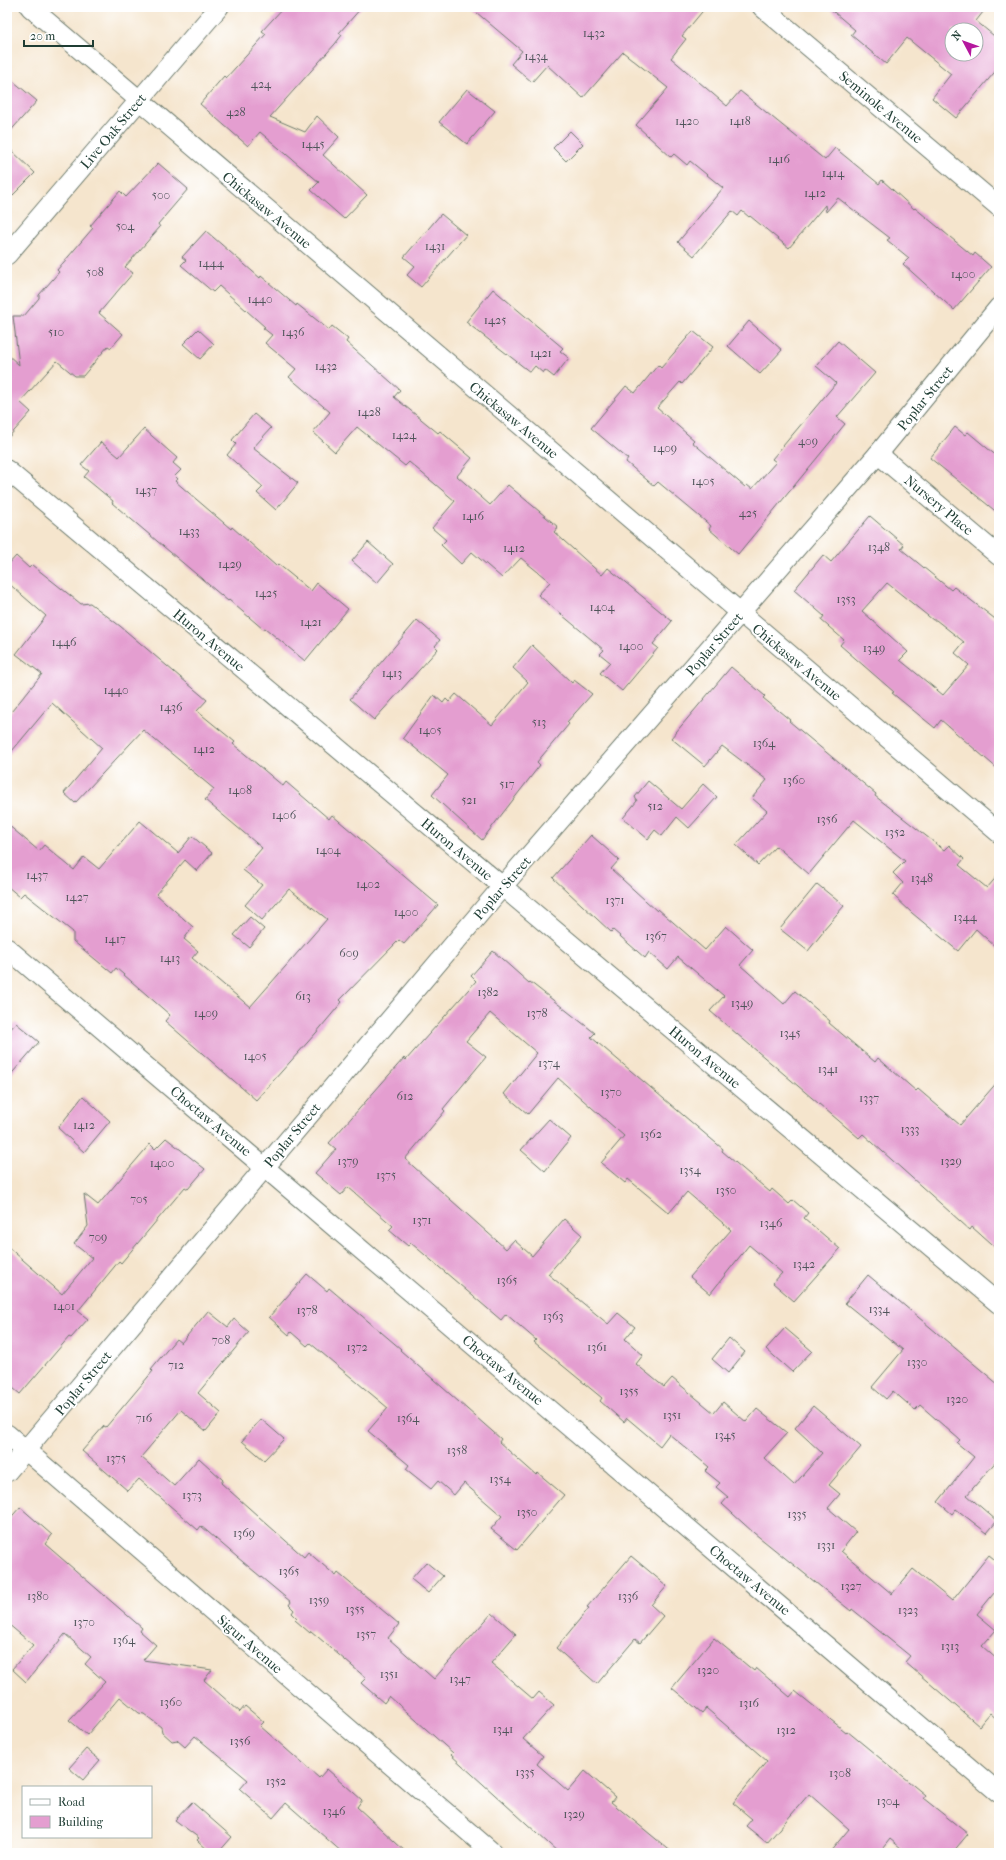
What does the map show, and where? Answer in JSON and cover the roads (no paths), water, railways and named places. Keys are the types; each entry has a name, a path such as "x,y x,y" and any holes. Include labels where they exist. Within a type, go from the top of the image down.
{"street":[{"name":"Chickasaw Avenue","path":"30,7 999,833"},
{"name":"Live Oak Street","path":"7,255 219,7"},
{"name":"Seminole Avenue","path":"762,7 999,208"},
{"name":"Poplar Street","path":"7,1472 502,887 878,454 999,307"},
{"name":"Nursery Place","path":"878,454 999,556"},
{"name":"Huron Avenue","path":"7,470 999,1304"},
{"name":"Choctaw Avenue","path":"7,948 999,1792"},
{"name":"Sigur Avenue","path":"7,1434 493,1853"}]}
